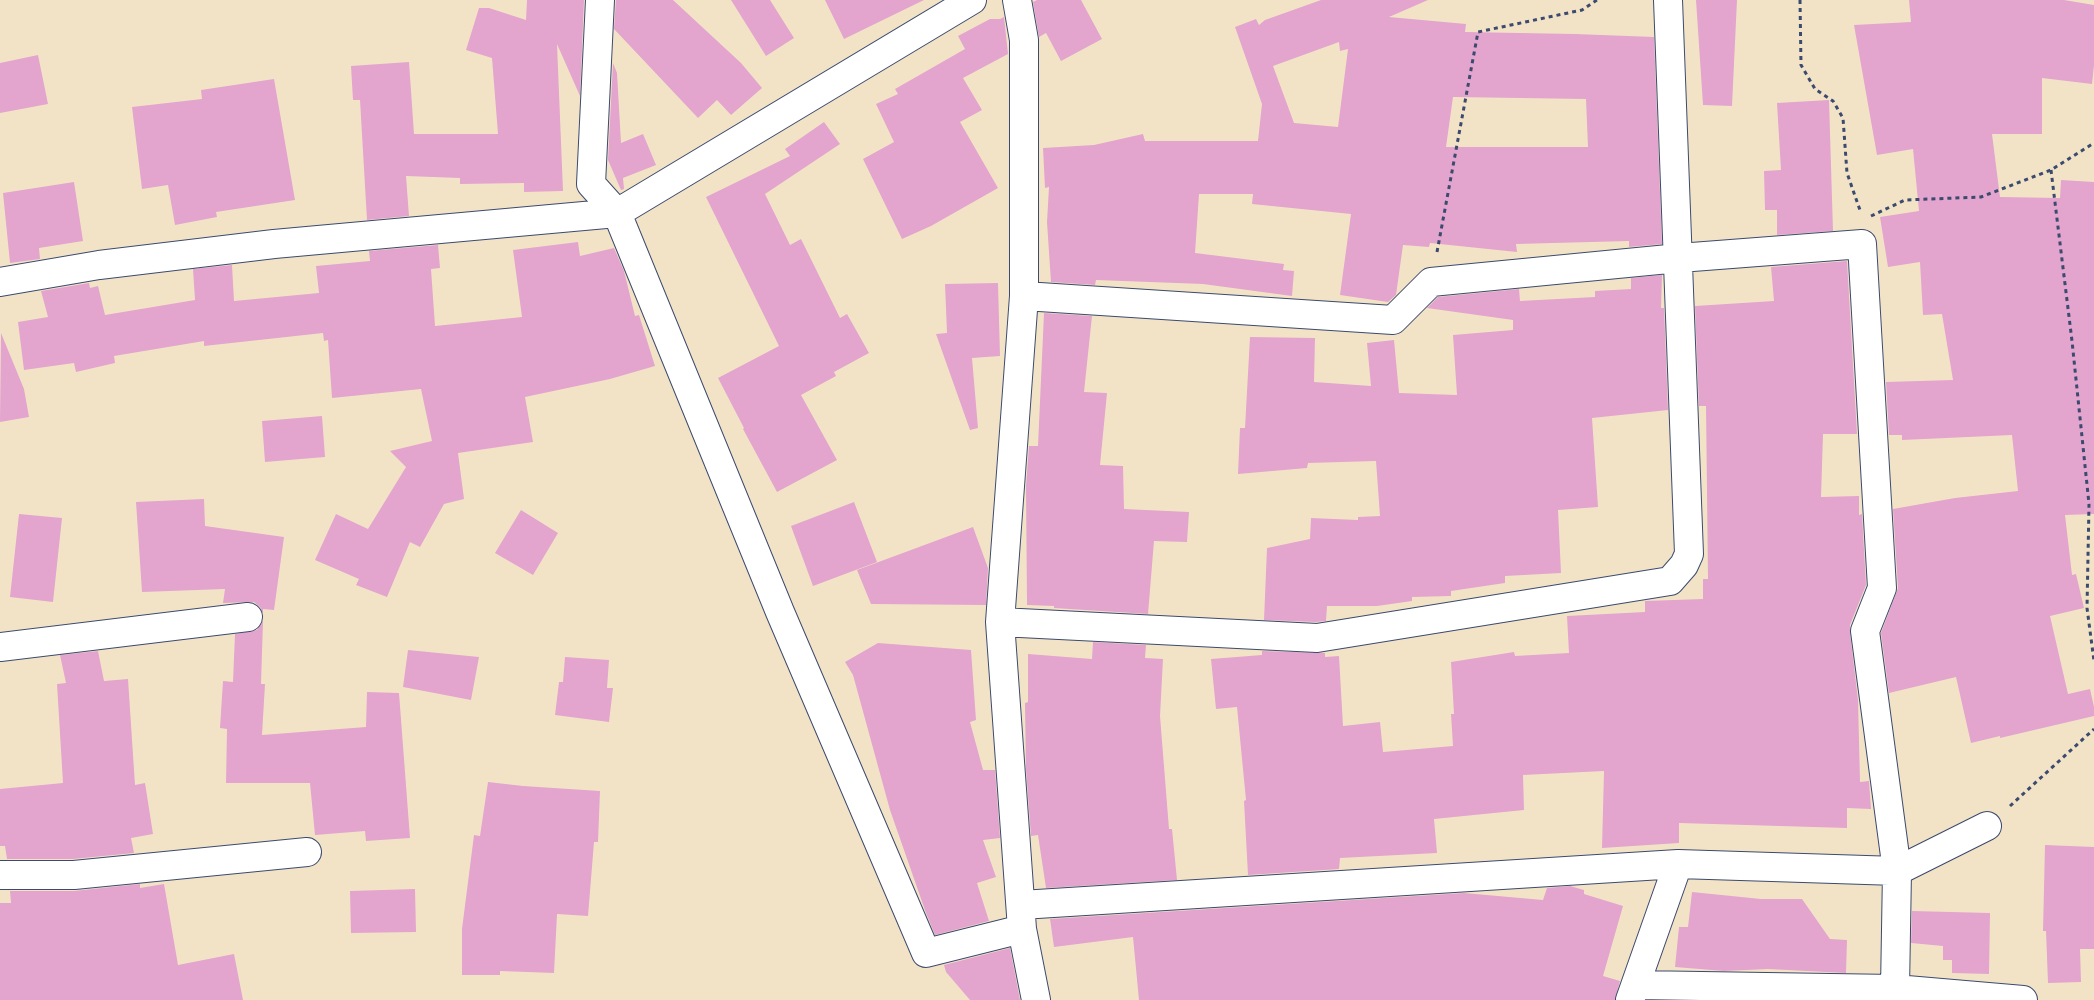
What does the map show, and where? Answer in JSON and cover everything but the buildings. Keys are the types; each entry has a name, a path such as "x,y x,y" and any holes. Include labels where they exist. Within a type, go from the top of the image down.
{"street":[{"path":"600,0 592,184 617,213 780,612 926,953 1021,917 1678,864 1897,871 1987,826"},
{"path":"0,282 99,264 274,244 617,213 972,0"},
{"path":"1017,0 1024,40 1024,296 1000,622 1021,917 1036,1000"},
{"path":"1000,622 1317,638 1670,581 1684,565 1689,554 1668,0"},
{"path":"1024,296 1393,320 1431,282 1679,258 1862,244 1882,588 1865,631 1897,871 1896,994"},
{"path":"0,647 248,617"},
{"path":"0,876 74,875 307,852"},
{"path":"1678,864 1634,993 1896,994 2023,1000"}],"path":[{"path":"1431,282 1478,32 1582,10 1597,0"},
{"path":"1800,0 1801,65 1815,89 1833,101 1843,118 1847,173 1863,220 1905,200 1981,198 2051,170 2094,144"},
{"path":"2051,170 2089,504 2087,608 2094,661"},
{"path":"1987,826 2094,729"}]}
